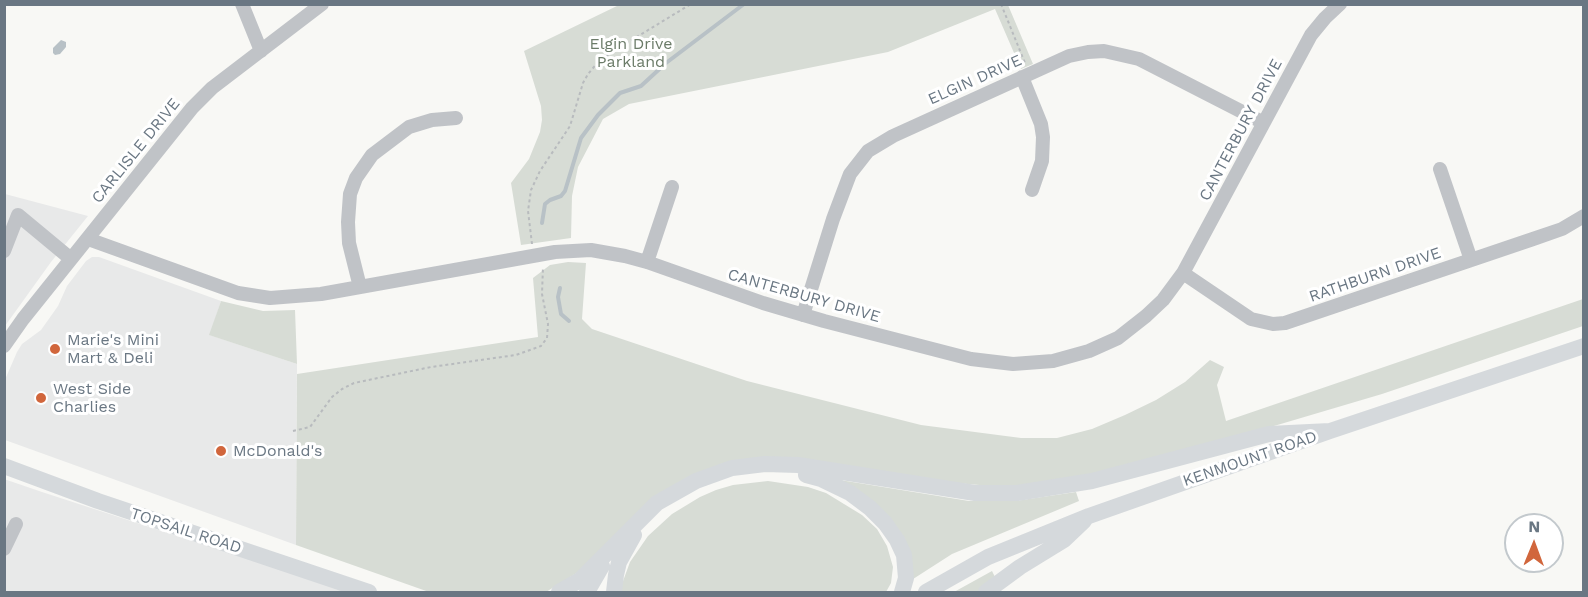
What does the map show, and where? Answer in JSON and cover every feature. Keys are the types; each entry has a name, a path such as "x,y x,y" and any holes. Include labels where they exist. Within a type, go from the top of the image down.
{"main road":[{"name":"KENMOUNT ROAD","path":"926,592 988,557 1089,516 1330,430 1584,346"},
{"path":"559,592 580,579 646,513 667,496 703,478 746,466 798,465 966,492 1017,493 1092,481 1269,434 1330,430"},
{"name":"TOPSAIL ROAD","path":"4,466 98,501 369,592"},
{"path":"614,592 617,568 626,546 640,528 664,507 692,490 715,481 773,472 801,474 822,479 844,489 870,508 891,530 901,548 906,578 902,592"},
{"path":"986,592 1020,567 1064,540 1089,516"},
{"path":"587,592 613,547"}],"street":[{"path":"242,4 261,51"},
{"name":"CARLISLE DRIVE","path":"4,346 23,319 196,103 322,4"},
{"name":"CANTERBURY DRIVE","path":"88,239 187,276 249,296 283,298 360,287 540,255 591,250 646,262 803,315 978,360 1013,364 1046,362 1078,355 1118,338 1151,312 1183,273 1262,122 1311,35 1340,4"},
{"name":"ELGIN DRIVE","path":"803,315 833,219 850,174 864,155 893,136 1026,76 1079,54 1104,51 1126,55 1152,65 1211,98 1262,122"},
{"path":"1026,76 1043,137 1042,161 1032,190"},
{"path":"360,287 349,243 348,222 350,194 356,178 366,162 379,149 409,127 432,120 456,118"},
{"path":"1440,168 1471,260"},
{"path":"646,262 672,187"},
{"path":"4,210 18,215 71,259"},
{"path":"4,251 18,215"},
{"name":"RATHBURN DRIVE","path":"1183,273 1242,314 1251,319 1273,324 1296,320 1562,229 1584,216"},
{"path":"4,549 16,524"}],"path":[{"path":"293,431 310,427 332,397 354,383 432,367 516,355 541,346 547,338 547,311 542,294 540,255 528,220 531,190 540,171 570,126 588,74 599,61 691,4"},
{"path":"1001,4 1026,76"}],"shaded area":[{"path":"61,40 66,42 66,47 60,54 55,55 53,48"},
{"path":"5,194 88,216 51,262 5,326"},
{"path":"92,257 99,257 221,301 210,335 297,364 296,545 5,440 4,382 17,352 22,344 41,330 58,306 67,286 86,261"},
{"path":"4,479 42,492 349,592 5,592"}],"green space":[{"name":"Elgin Drive Parkland","path":"619,5 1008,5 1033,64 1021,69 995,9 888,52 629,104 603,119 578,167 572,196 571,238 521,245 511,183 529,159 540,132 542,120 541,106 524,51"},
{"path":"568,262 586,263 582,319 592,329 747,381 921,425 1021,438 1057,438 1092,429 1156,400 1185,382 1210,360 1224,367 1217,385 1226,421 1583,299 1583,326 1382,394 1149,463 1014,488 724,463 689,477 583,569 546,592 429,592 296,545 297,374 538,337 533,278 550,265"},
{"path":"221,301 263,311 295,310 297,364 209,335"},
{"path":"840,480 969,501 1015,501 1076,492 1079,501 952,554 910,581 910,565"},
{"path":"768,481 808,487 826,493 862,515 877,529 887,546 893,567 891,583 886,592 619,592 630,562 648,536 672,514 716,490 733,485"},
{"path":"992,571 997,581 985,592 954,592"}],"waterway":[{"path":"542,223 545,204 561,196 565,191 581,138 598,115 620,93 641,86 666,63 744,4"},
{"path":"560,288 558,297 561,314 569,321"}],"place":[{"name":"Marie's Mini Mart & Deli","path":"55,349"},
{"name":"West Side Charlies","path":"41,398"},
{"name":"McDonald's","path":"221,451"}]}
